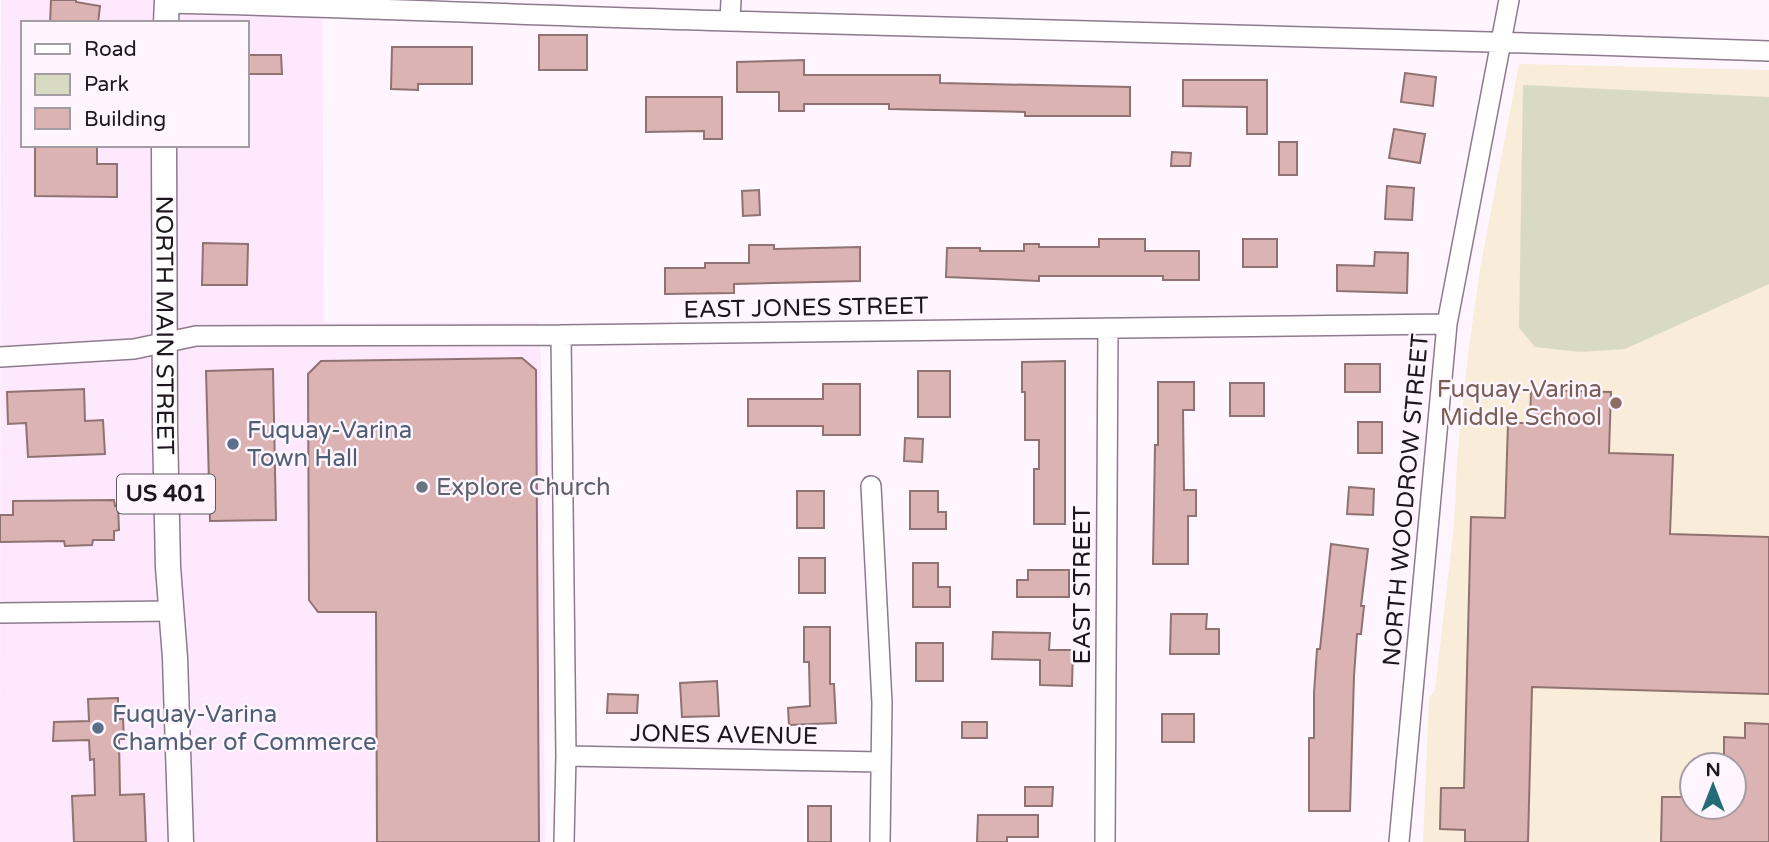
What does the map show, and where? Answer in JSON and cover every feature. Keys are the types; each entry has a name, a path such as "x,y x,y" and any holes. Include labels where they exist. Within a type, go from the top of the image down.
{"main road":[{"name":"NORTH MAIN STREET","path":"164,147 168,567 175,658 181,842"}],"street":[{"path":"730,21 731,0"},
{"name":"NORTH WOODROW STREET","path":"1399,842 1447,324 1509,0"},
{"path":"167,8 407,9 1769,51"},
{"name":"EAST JONES STREET","path":"0,357 134,349 196,336 561,335 1447,324"},
{"name":"EAST STREET","path":"1105,842 1108,328"},
{"path":"561,335 566,756 564,842"},
{"path":"871,486 882,703 880,842"},
{"path":"0,612 171,611"},
{"name":"JONES AVENUE","path":"566,756 881,762"}],"shaded area":[{"path":"1,0 322,0 324,323 537,322 541,355 545,842 0,842"},
{"name":"Fuquay-Varina Middle School","path":"1519,64 1769,70 1769,842 1423,842 1429,698 1435,690 1454,525 1457,459 1480,269"}],"green space":[{"path":"1523,85 1769,97 1769,284 1625,349 1580,352 1535,347 1519,328"}],"building":[{"path":"51,0 76,0 100,6 98,21 50,21"},
{"path":"539,35 587,35 587,70 539,70"},
{"path":"392,47 472,47 472,84 418,84 418,90 391,89"},
{"path":"248,55 281,55 282,74 248,74"},
{"path":"804,60 804,75 940,75 940,83 1130,87 1130,116 1025,116 1025,112 889,109 889,104 804,104 804,111 779,111 779,92 737,92 737,62"},
{"path":"1405,73 1436,77 1433,106 1401,102"},
{"path":"1183,80 1267,80 1267,134 1247,134 1247,107 1183,106"},
{"path":"646,97 722,97 722,139 704,139 704,131 646,132"},
{"path":"1394,129 1425,134 1420,163 1389,158"},
{"path":"1279,142 1297,142 1297,175 1279,175"},
{"path":"35,147 97,147 97,164 117,164 117,197 35,196"},
{"path":"1172,152 1191,153 1190,166 1171,166"},
{"path":"1387,186 1414,188 1412,220 1385,219"},
{"path":"759,190 760,215 743,216 742,191"},
{"path":"1099,239 1145,239 1145,251 1199,251 1199,280 1163,280 1163,276 1039,276 1039,281 946,277 947,248 1024,251 1024,244 1039,244 1039,247 1099,247"},
{"path":"1243,239 1277,239 1277,267 1243,267"},
{"path":"203,243 248,244 247,285 202,285"},
{"path":"749,245 774,245 774,249 860,247 860,281 734,284 734,293 665,294 665,268 705,268 705,263 749,263"},
{"path":"1375,252 1408,253 1407,293 1337,291 1337,265 1374,266"},
{"name":"Explore Church","path":"522,358 536,370 539,842 377,842 376,612 318,612 309,600 308,374 321,361"},
{"path":"1065,361 1065,524 1034,524 1034,469 1039,469 1039,440 1025,440 1022,362"},
{"path":"1345,364 1380,364 1380,392 1345,392"},
{"path":"273,369 276,520 210,521 206,371"},
{"path":"918,371 950,371 950,417 918,417"},
{"path":"1158,382 1194,382 1194,410 1183,410 1184,490 1196,490 1196,516 1188,516 1188,564 1153,564"},
{"path":"1230,383 1264,383 1264,416 1230,416"},
{"path":"823,384 860,384 860,435 823,435 823,426 748,426 748,399 823,399"},
{"path":"84,389 85,421 103,420 105,454 28,457 26,423 8,424 7,392"},
{"name":"Fuquay-Varina Middle School","path":"1531,390 1611,392 1609,453 1673,455 1670,534 1769,537 1769,694 1532,687 1528,842 1465,842 1465,830 1440,829 1441,788 1464,788 1471,517 1505,518 1508,423 1530,423"},
{"path":"1358,422 1382,422 1382,453 1358,453"},
{"path":"905,438 923,439 922,462 904,461"},
{"path":"1349,487 1374,489 1373,515 1347,514"},
{"path":"797,491 824,491 824,528 797,528"},
{"path":"910,491 938,491 938,512 946,512 946,529 910,529"},
{"path":"114,500 115,506 118,506 119,530 114,531 114,540 93,540 92,545 65,546 64,541 0,542 0,515 13,515 13,501"},
{"path":"1331,544 1368,549 1361,606 1364,606 1361,634 1357,634 1354,676 1350,811 1309,811 1309,738 1314,738 1317,649 1320,649"},
{"path":"799,558 825,558 825,593 799,593"},
{"path":"913,563 938,563 938,587 950,587 950,607 913,607"},
{"path":"1028,570 1069,570 1069,597 1017,597 1017,580 1028,580"},
{"path":"1171,614 1207,614 1206,629 1219,629 1219,654 1170,654"},
{"path":"804,627 830,627 830,684 834,684 836,723 789,725 788,708 810,706 809,662 804,662"},
{"path":"993,632 1050,633 1049,650 1073,650 1072,686 1040,685 1040,660 992,659"},
{"path":"916,643 943,643 943,681 916,681"},
{"path":"717,681 719,716 682,717 680,683"},
{"path":"608,694 638,695 637,713 607,713"},
{"path":"118,698 118,719 123,719 124,739 119,739 120,795 144,794 146,842 74,842 72,796 95,795 94,759 90,760 89,740 53,741 54,722 89,721 88,699"},
{"path":"1162,714 1194,714 1194,742 1162,742"},
{"path":"962,722 987,722 987,738 962,738"},
{"path":"1745,723 1769,724 1769,842 1661,842 1662,797 1678,797 1678,821 1748,821 1748,751 1724,751 1724,737 1745,738"},
{"path":"1025,787 1053,787 1052,806 1025,806"},
{"path":"808,806 831,806 831,842 808,842"},
{"path":"978,815 1038,815 1038,837 1007,837 1007,842 977,842"}],"place":[{"name":"Fuquay-Varina Middle School","path":"1616,403"},
{"name":"Fuquay-Varina Town Hall","path":"233,444"},
{"name":"Explore Church","path":"422,487"},
{"name":"Fuquay-Varina Chamber of Commerce","path":"98,728"}]}
